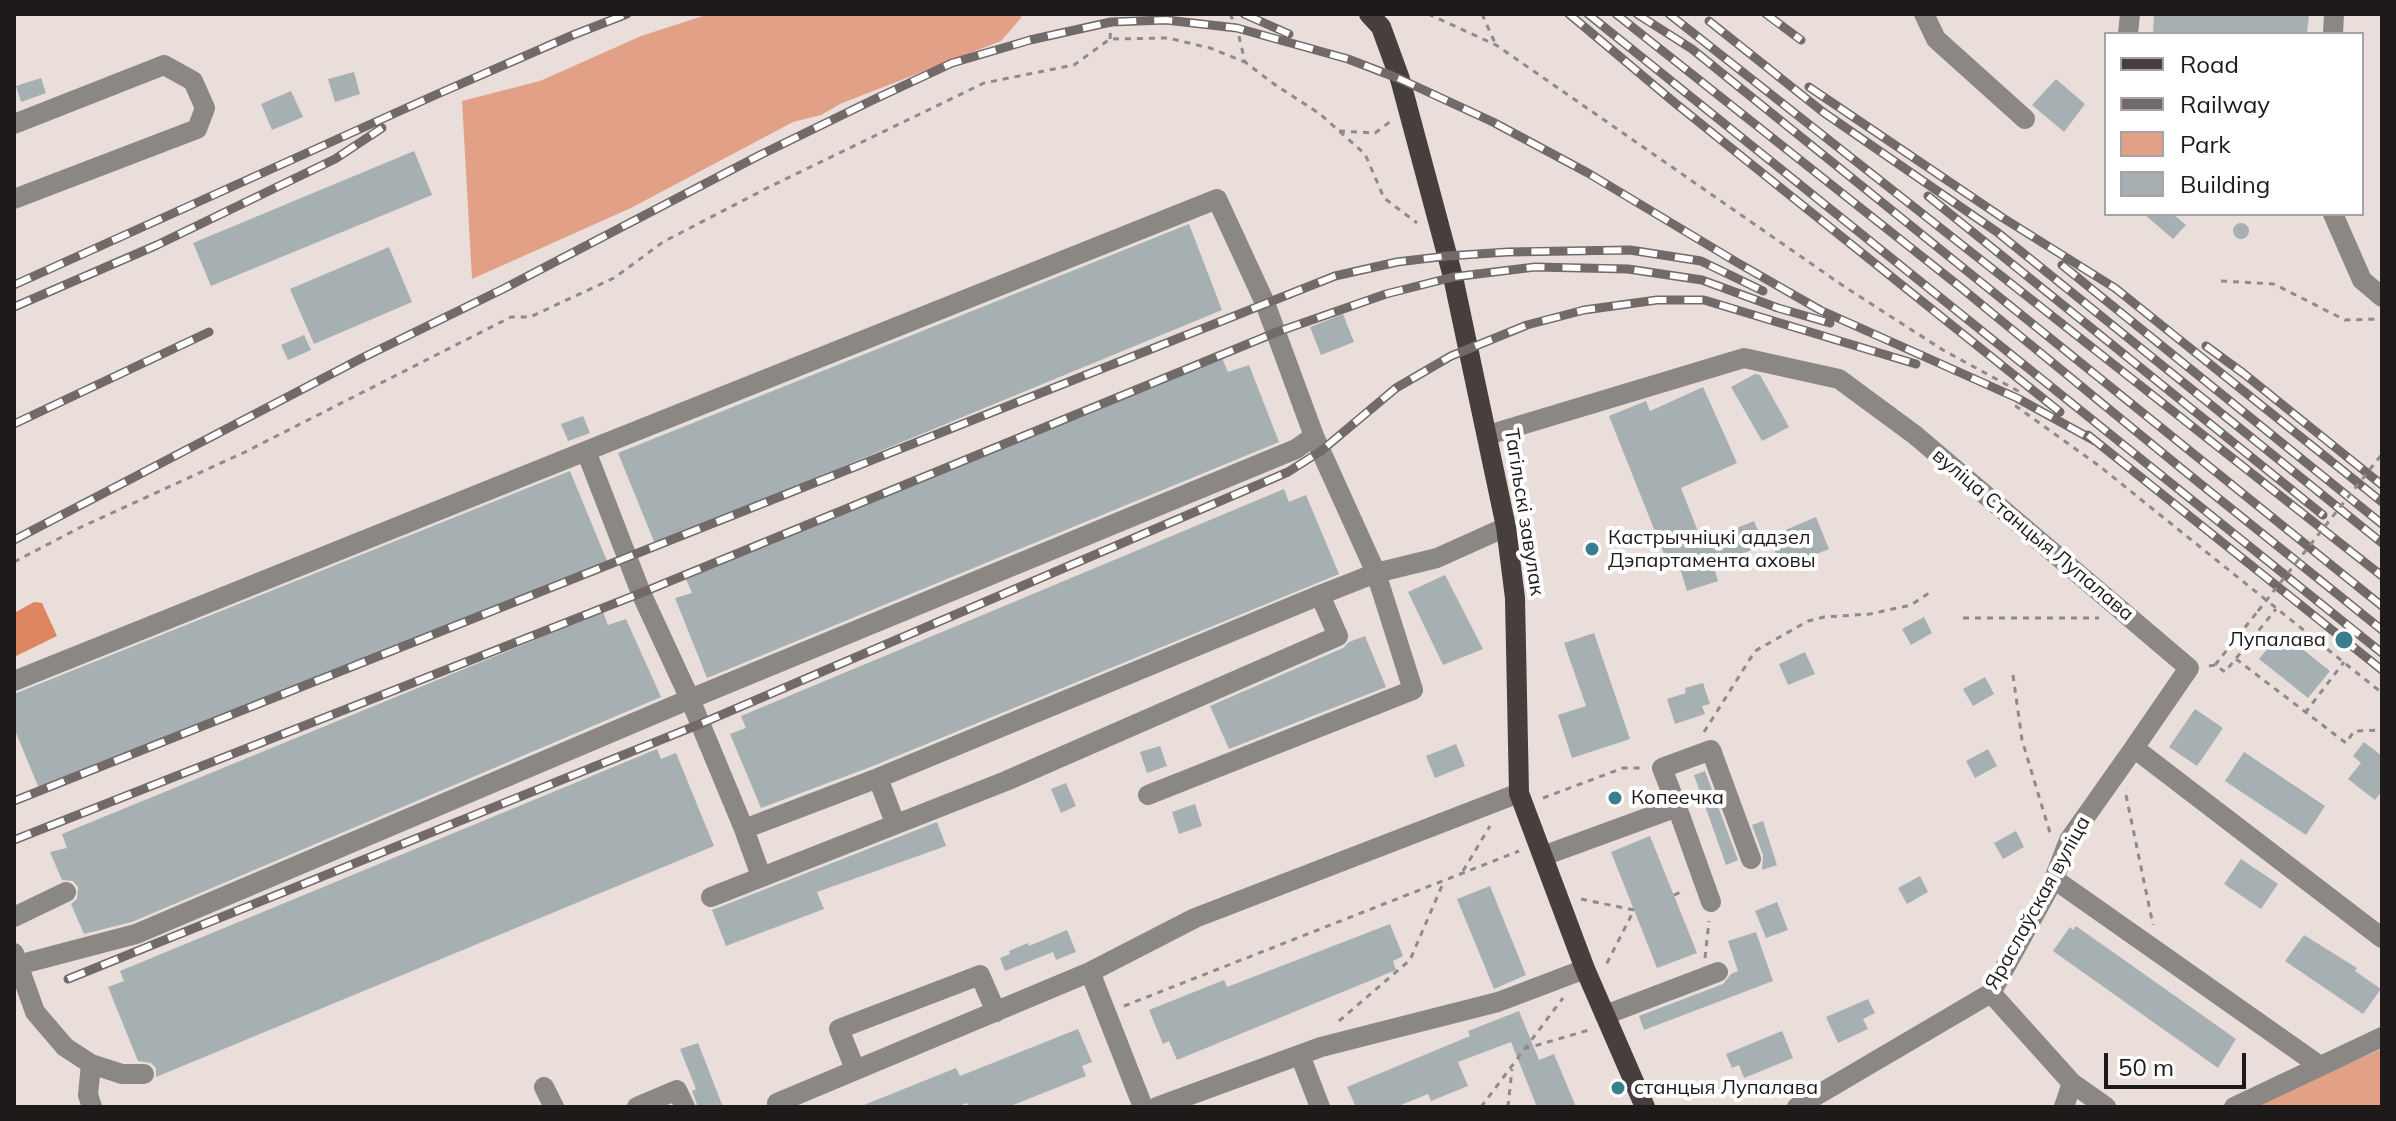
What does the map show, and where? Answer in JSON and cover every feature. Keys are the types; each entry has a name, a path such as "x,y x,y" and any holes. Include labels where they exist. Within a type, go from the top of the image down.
{"main road":[{"name":"Тагільскі завулак","path":"1369,14 1381,27 1400,79 1444,241 1506,527 1515,598 1516,799 1595,967 1607,1019 1645,1107"}],"street":[{"path":"1924,14 1936,39 2025,119"},
{"path":"14,124 164,65 193,81 205,108 197,129 14,199"},
{"path":"14,681 1217,199 1273,322 1314,436 1376,573 1413,690 1148,795"},
{"path":"2334,216 2362,280 2382,297"},
{"name":"вуліца Станцыя Лупалава","path":"1488,435 1744,358 1839,379 1915,435 2189,668 2134,748"},
{"path":"144,1074 122,1074 91,1064 65,1047 35,1012 16,959 136,934 690,699 1296,449 1314,436"},
{"path":"586,451 641,593 690,699 761,876"},
{"path":"744,829 878,778 1320,595 1376,573 1437,558 1506,527"},
{"path":"711,897 1006,781 1338,636 1320,595"},
{"path":"2134,748 2382,938"},
{"name":"Яраслаўская вуліца","path":"1797,1107 1991,993 2057,871 2069,840 2134,748"},
{"path":"1711,902 1662,768 1711,750 1751,859"},
{"path":"878,778 895,823"},
{"path":"777,1103 1090,972 1195,918 1516,799"},
{"path":"1541,850 1677,807"},
{"path":"2057,871 2158,952 2320,1066"},
{"path":"14,917 66,892"},
{"path":"1157,1107 1321,1047 1498,1002 1595,967"},
{"path":"1090,972 1143,1107"},
{"path":"855,1069 839,1029 980,975 996,1012"},
{"path":"1607,1019 1711,975"},
{"path":"1991,993 2072,1083 2106,1107"},
{"path":"2234,1107 2382,1037"},
{"path":"1300,1055 1320,1107"},
{"path":"91,1064 88,1095 92,1107"},
{"path":"2064,1107 2072,1083"},
{"path":"544,1087 554,1107"},
{"path":"637,1107 677,1090 685,1107"}],"path":[{"path":"1110,39 1115,14"},
{"path":"1230,14 1237,28 1245,62"},
{"path":"1428,14 1496,45 1842,285 1943,350 2020,392 2013,404 2098,465 2382,693"},
{"path":"1482,14 1496,45"},
{"path":"14,562 81,527 243,453 511,317 530,317 614,278 663,242 984,83 1074,65 1110,39 1168,38 1210,48 1245,62 1320,114 1365,154 1384,198 1444,241"},
{"path":"1339,131 1375,133 1408,109"},
{"path":"2221,281 2274,284 2345,320 2382,319"},
{"path":"2276,608 2225,672 2215,665 2382,454"},
{"path":"1704,732 1755,651 1808,621 1870,614 1911,605 1932,591"},
{"path":"1963,618 2130,618"},
{"path":"2236,659 2346,743 2354,731 2382,730"},
{"path":"2305,713 2344,662"},
{"path":"2013,675 2022,740 2057,871"},
{"path":"1462,874 1516,799 1623,768 1662,768"},
{"path":"2120,768 2158,952"},
{"path":"1106,1013 1462,874 1541,850"},
{"path":"1333,1026 1410,960 1444,881"},
{"path":"1481,1107 1524,1049 1595,967 1634,910 1581,899"},
{"path":"1711,902 1711,975"},
{"path":"1524,1049 1607,1019"},
{"path":"1508,1107 1512,1065"}],"green space":[{"path":"709,14 1021,14 1021,18 1001,41 840,104 821,115 793,122 631,208 472,279 462,101 540,81 641,36"},
{"path":"2382,1049 2382,1107 2253,1107 2354,1061"}],"shaded area":[{"path":"34,602 42,603 57,636 14,657 14,613"}],"building":[{"path":"2154,14 2309,14 2307,32 2153,32"},
{"path":"354,72 360,94 335,102 328,79"},
{"path":"41,78 46,93 21,102 16,86"},
{"path":"2056,79 2085,104 2064,132 2032,105"},
{"path":"291,91 303,117 272,130 261,104"},
{"path":"414,151 432,195 211,286 193,243"},
{"path":"2146,216 2175,216 2186,225 2173,239"},
{"path":"2238,223 2244,223 2249,231 2247,237 2238,239 2233,234 2233,228"},
{"path":"1189,224 1222,310 655,544 618,453"},
{"path":"389,247 412,302 314,344 290,289"},
{"path":"1343,314 1354,342 1321,355 1310,327"},
{"path":"304,335 311,350 288,360 281,345"},
{"path":"1222,358 1228,372 1249,365 1279,442 707,678 675,598 692,593 686,579"},
{"path":"1755,374 1760,375 1789,427 1762,441 1731,387"},
{"path":"1703,387 1737,463 1681,488 1702,542 1754,521 1764,545 1713,565 1718,581 1687,591 1676,555 1666,559 1609,416 1646,401 1650,411"},
{"path":"583,416 590,433 568,441 561,424"},
{"path":"570,471 607,561 40,791 14,728 14,694"},
{"path":"1284,489 1289,502 1306,495 1339,574 873,766 761,808 730,734 746,728 741,716"},
{"path":"1816,517 1829,549 1782,568 1769,537"},
{"path":"1445,575 1483,649 1443,665 1408,592"},
{"path":"603,612 608,625 626,619 661,697 132,922 84,934 71,904 77,899 78,887 73,881 62,880 50,852 67,848 62,834"},
{"path":"1924,617 1932,633 1911,645 1902,629"},
{"name":"Лупалава","path":"2281,632 2330,671 2308,698 2259,659"},
{"path":"1594,633 1630,739 1572,758 1558,715 1586,706 1564,643"},
{"path":"1365,636 1386,687 1229,749 1210,706"},
{"path":"1805,652 1815,674 1788,685 1779,664"},
{"path":"1985,677 1994,694 1973,706 1963,689"},
{"path":"1703,683 1710,704 1702,706 1705,714 1675,724 1667,699 1686,693 1685,688"},
{"path":"2195,709 2223,728 2197,766 2169,747"},
{"path":"2364,742 2382,756 2382,791 2375,800 2348,779 2361,763 2353,756"},
{"path":"1456,744 1465,766 1435,778 1426,756"},
{"path":"1160,746 1167,766 1147,773 1140,752"},
{"path":"657,749 661,759 676,753 714,846 156,1077 156,1068 151,1063 138,1061 108,987 124,981 120,971"},
{"path":"1988,749 1997,766 1975,778 1966,761"},
{"path":"2244,752 2325,806 2306,835 2225,781"},
{"path":"1705,771 1738,860 1726,865 1694,775"},
{"path":"1066,783 1076,806 1061,813 1051,789"},
{"path":"1195,804 1202,826 1179,834 1172,812"},
{"path":"1763,821 1777,865 1762,870 1763,855 1752,825"},
{"path":"937,822 946,846 817,892 824,909 726,946 712,910"},
{"path":"2016,831 2024,847 2003,859 1994,843"},
{"path":"1650,836 1697,953 1657,968 1611,852"},
{"path":"2241,859 2278,884 2261,909 2224,884"},
{"path":"1920,876 1928,892 1907,904 1898,888"},
{"path":"1490,886 1526,975 1494,989 1457,899"},
{"path":"1777,902 1788,930 1766,938 1755,911"},
{"path":"1390,924 1403,956 1393,961 1396,970 1177,1060 1169,1041 1163,1044 1149,1010 1224,980 1227,987"},
{"path":"2076,926 2236,1039 2218,1068 2053,951 2070,927 2073,930"},
{"path":"1067,930 1076,952 1056,960 1053,952 1005,971 1000,958 1010,954 1009,951"},
{"path":"1756,932 1773,981 1644,1030 1639,1016 1723,984 1738,971 1728,941"},
{"path":"2304,935 2357,968 2355,971 2381,989 2363,1014 2285,961"},
{"path":"1868,999 1875,1013 1863,1019 1868,1029 1838,1043 1826,1017"},
{"path":"1519,1011 1539,1060 1554,1054 1576,1107 1537,1107 1511,1042 1458,1062 1468,1086 1431,1101 1428,1094 1396,1107 1356,1107 1347,1087 1470,1036 1468,1031"},
{"path":"1078,1029 1092,1062 1082,1066 1086,1076 1008,1107 969,1107 967,1103 956,1107 859,1107 956,1068 960,1076"},
{"path":"1782,1031 1793,1058 1744,1078 1739,1065 1732,1068 1726,1054"},
{"path":"698,1043 723,1107 698,1107 692,1091 696,1089 680,1049"}],"railway":[{"path":"14,285 433,96 627,14"},
{"path":"1244,14 1289,34"},
{"path":"1569,14 2060,412"},
{"path":"1588,14 2382,653"},
{"path":"1616,14 1959,286 2382,630"},
{"path":"1637,14 1692,49 2382,606"},
{"path":"1669,14 2382,576"},
{"path":"1766,14 1801,40"},
{"path":"14,540 362,358 875,99 952,63 1030,40 1111,22 1166,20 1237,28 1348,59 1400,79 1493,122 1588,173 1820,310 2017,398 2095,441"},
{"path":"1709,21 1823,112 1997,232 2382,543"},
{"path":"1809,87 2003,218 2115,288 2382,502"},
{"path":"14,307 157,245 335,159 382,128"},
{"path":"1928,196 2323,515"},
{"path":"14,801 1335,276 1397,262 1447,256 1630,250 1701,261 1763,291"},
{"path":"2062,265 2382,524"},
{"path":"14,840 641,593 1277,332 1386,294 1453,277 1535,267 1628,269 1702,280 1830,323"},
{"path":"68,979 700,724 1288,472 1321,451 1396,388 1451,356 1527,325 1584,310 1657,300 1704,300 1916,364"},
{"path":"14,424 209,332"},
{"path":"2206,346 2382,485"},
{"path":"2088,435 2382,670"}],"place":[{"name":"Кастрычніцкі аддзел Дэпартамента аховы","path":"1592,549"},
{"name":"Лупалава","path":"2344,640"},
{"name":"Копеечка","path":"1615,798"},
{"name":"станцыя Лупалава","path":"1618,1088"}]}
